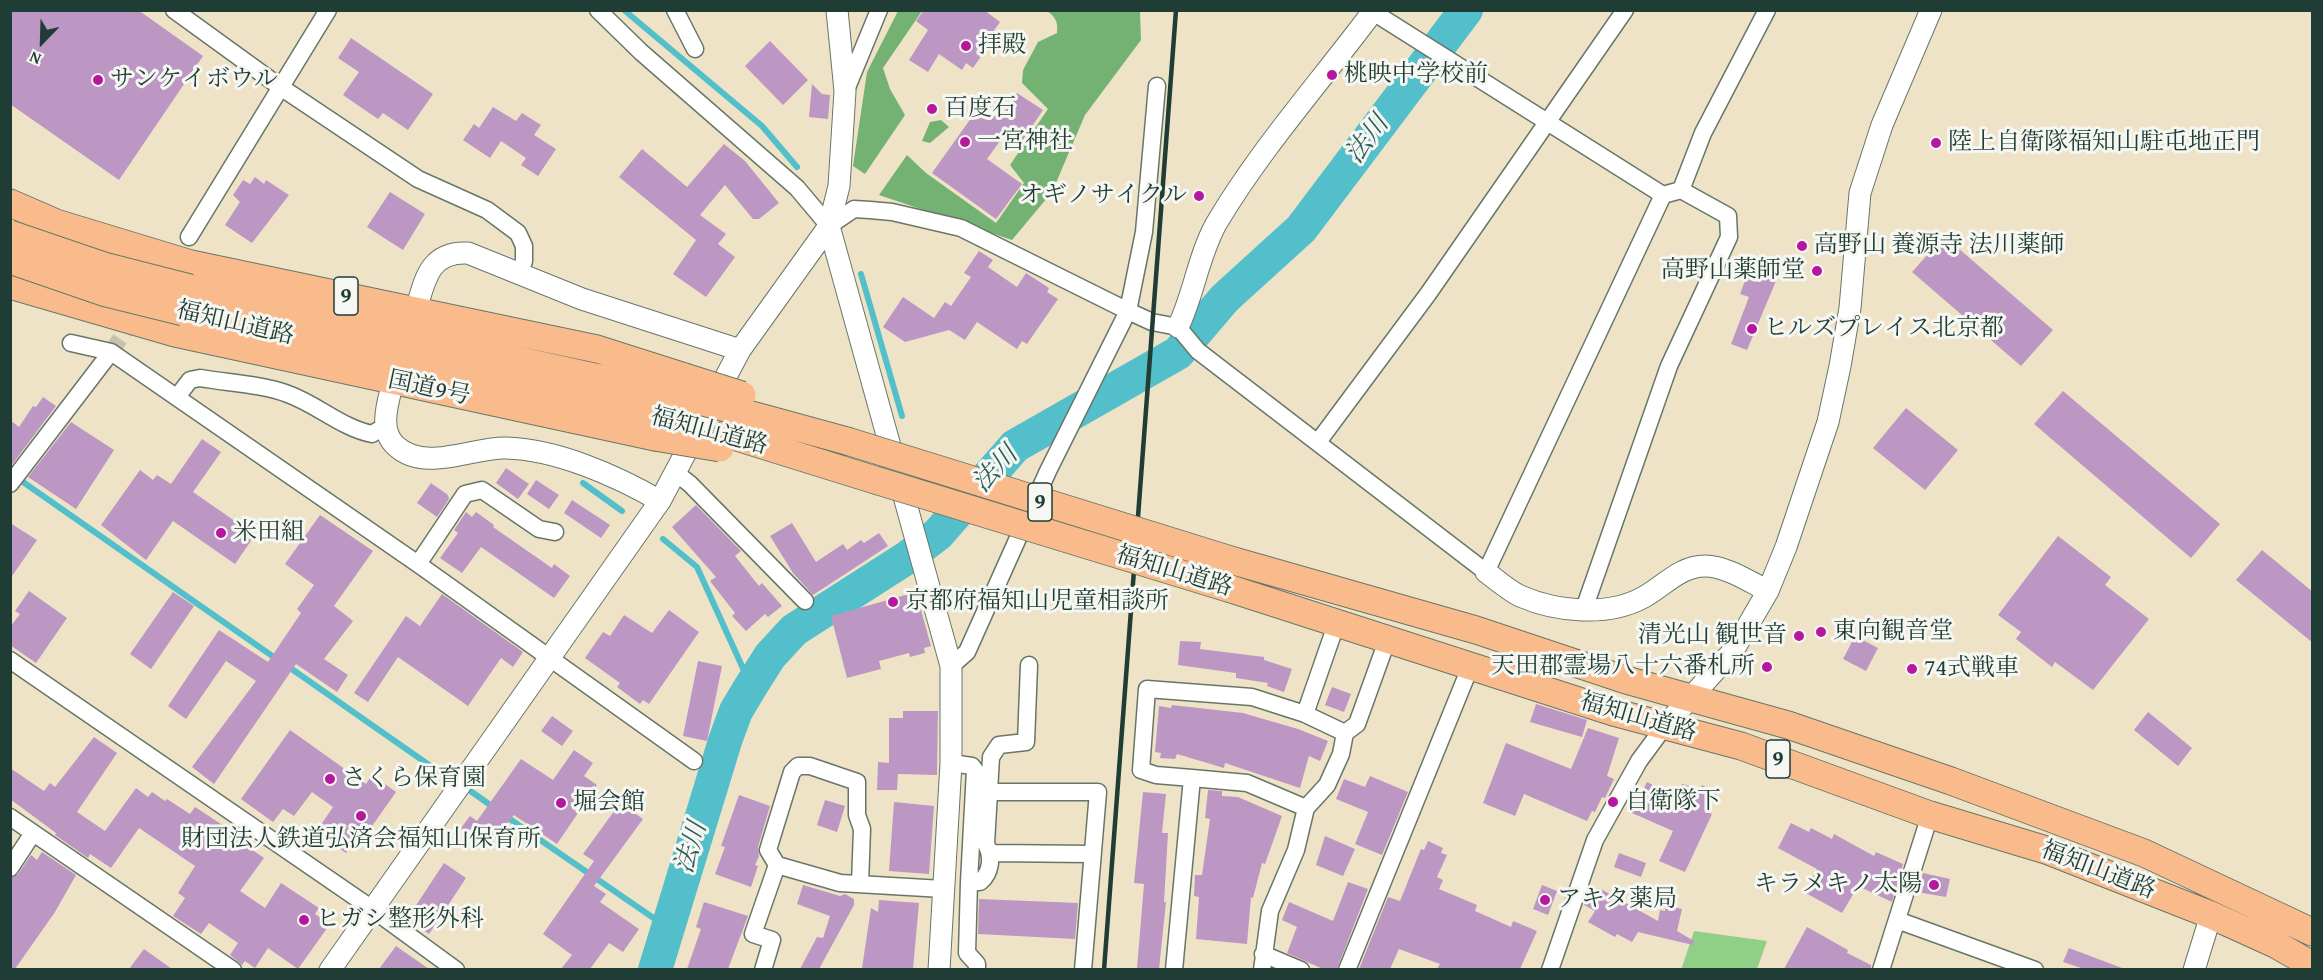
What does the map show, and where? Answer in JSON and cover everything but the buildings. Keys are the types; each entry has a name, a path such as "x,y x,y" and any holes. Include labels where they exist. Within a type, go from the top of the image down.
{"highway":[{"name":"国道9号","path":"10,203 56,223 191,264 597,349 680,386 731,422 863,477"},
{"name":"福知山道路","path":"10,234 104,266 187,300 659,428"},
{"name":"福知山道路","path":"10,260 106,293 187,300 680,386"},
{"name":"国道9号","path":"10,285 175,333 393,382 659,428 731,422 811,431"},
{"name":"福知山道路","path":"811,431 1234,561 1476,630 1626,680 1788,725 1951,781 2144,853 2313,932"},
{"name":"福知山道路","path":"863,477 1337,622 1664,727 1741,746 1930,816 2046,850 2211,915 2275,944 2313,965"}],"street":[{"path":"174,10 279,86 418,179 487,210 519,233 524,246 524,261 520,272"},
{"path":"189,237 279,86 328,10"},
{"path":"598,10 641,52 797,188 829,226 951,666 951,763 939,969"},
{"path":"675,10 694,49"},
{"path":"829,226 839,186 845,91 837,10"},
{"path":"845,91 879,10"},
{"path":"1318,442 1428,294 1625,10"},
{"path":"1681,190 1703,132 1767,10"},
{"path":"1550,969 1595,840 1639,761 1689,696 1733,651 1768,591 1809,485 1828,422 1850,308 1860,193 1882,125 1931,10"},
{"path":"1180,330 1198,262 1216,224 1274,139 1374,11 1662,195 1681,190 1728,216 1729,237 1669,366 1584,609"},
{"path":"951,666 967,652 1086,390 1128,311 1144,232 1157,86"},
{"path":"1486,572 1662,195"},
{"path":"330,969 660,501 740,350 829,226 854,209 870,210 961,228 1128,311 1152,322 1180,330 1198,351 1486,572 1528,599 1549,606 1613,609 1644,598 1684,570 1705,566 1734,574 1768,591"},
{"path":"416,310 431,267 443,256 468,253 520,272 582,299 740,350"},
{"path":"71,343 111,352 418,564 694,761"},
{"path":"10,484 111,352"},
{"path":"177,397 190,380 200,378 285,393 319,407 356,431 372,434 385,426"},
{"path":"393,382 385,426 395,446 412,456 433,459 476,450 507,448 549,453 635,487 660,501"},
{"path":"676,473 690,484 804,601"},
{"path":"418,564 465,494 482,490 539,529 555,532"},
{"path":"1305,714 1337,622"},
{"path":"1301,969 1262,962 1270,910 1296,850 1306,808 1327,785 1341,754 1345,733 1357,724 1388,638"},
{"path":"10,660 456,969"},
{"path":"969,882 980,882 987,877 991,852 986,844 991,757 994,750 1004,744 1026,742 1029,665"},
{"path":"1347,969 1471,665"},
{"path":"1306,808 1247,783 1156,775 1141,770 1147,689 1252,697 1305,714 1345,733"},
{"path":"951,763 972,766 975,770 967,953 977,964 977,969"},
{"path":"860,884 862,829 857,815 857,782 810,766 798,766 792,772 768,850 777,865 840,883 943,889"},
{"path":"1174,969 1192,778"},
{"path":"990,792 1098,792 1083,969"},
{"path":"1881,969 1930,816"},
{"path":"10,817 233,969"},
{"path":"10,867 33,833"},
{"path":"991,852 1091,854"},
{"path":"763,969 772,940 753,934 777,865"},
{"path":"2194,969 2211,915"},
{"path":"1897,920 2035,969"}],"green space":[{"path":"898,11 922,11 883,68 890,89 905,115 865,174 853,166 867,72"},
{"path":"1047,11 1140,11 1141,40 1085,115 1052,192 1012,240 879,195 907,155 926,173 996,223 1024,183 1010,165 1048,109 1022,83 1023,70 1038,42 1057,33 1056,20"},
{"path":"941,120 949,127 930,143 922,141 930,122"},
{"path":"1694,931 1767,941 1757,969 1681,970"}],"waterway":[{"path":"624,10 762,126 797,167"},
{"name":"法川","path":"655,970 725,741 736,711 770,656 794,630 908,557 938,534 1015,446 1178,353 1225,298 1301,229 1466,10"},
{"path":"861,274 902,416"},
{"path":"23,482 278,660"},
{"path":"583,483 622,511"},
{"name":"法川","path":"934,528 938,534"},
{"path":"663,539 697,567 751,686"},
{"path":"286,665 442,774"},
{"path":"469,790 496,809"},
{"path":"504,815 668,928"}],"tunnel":[{"path":"111,352 136,315"}],"railway":[{"path":"1104,970 1176,10"}],"place":[{"name":"拝殿","path":"966,46"},
{"name":"桃映中学校前","path":"1332,75"},
{"name":"サンケイボウル","path":"98,80"},
{"name":"百度石","path":"932,109"},
{"name":"一宮神社","path":"965,142"},
{"name":"陸上自衛隊福知山駐屯地正門","path":"1936,143"},
{"name":"オギノサイクル","path":"1199,196"},
{"name":"高野山 養源寺 法川薬師","path":"1802,246"},
{"name":"高野山薬師堂","path":"1817,271"},
{"name":"ヒルズプレイス北京都","path":"1752,329"},
{"name":"米田組","path":"221,533"},
{"name":"京都府福知山児童相談所","path":"893,602"},
{"name":"東向観音堂","path":"1821,632"},
{"name":"清光山 観世音","path":"1799,636"},
{"name":"天田郡霊場八十六番札所","path":"1767,667"},
{"name":"74式戦車","path":"1912,669"},
{"name":"さくら保育園","path":"330,779"},
{"name":"自衛隊下","path":"1613,802"},
{"name":"堀会館","path":"561,803"},
{"name":"財団法人鉄道弘済会福知山保育所","path":"361,816"},
{"name":"キラメキノ太陽","path":"1934,885"},
{"name":"アキタ薬局","path":"1545,900"},
{"name":"ヒガシ整形外科","path":"304,920"}]}
